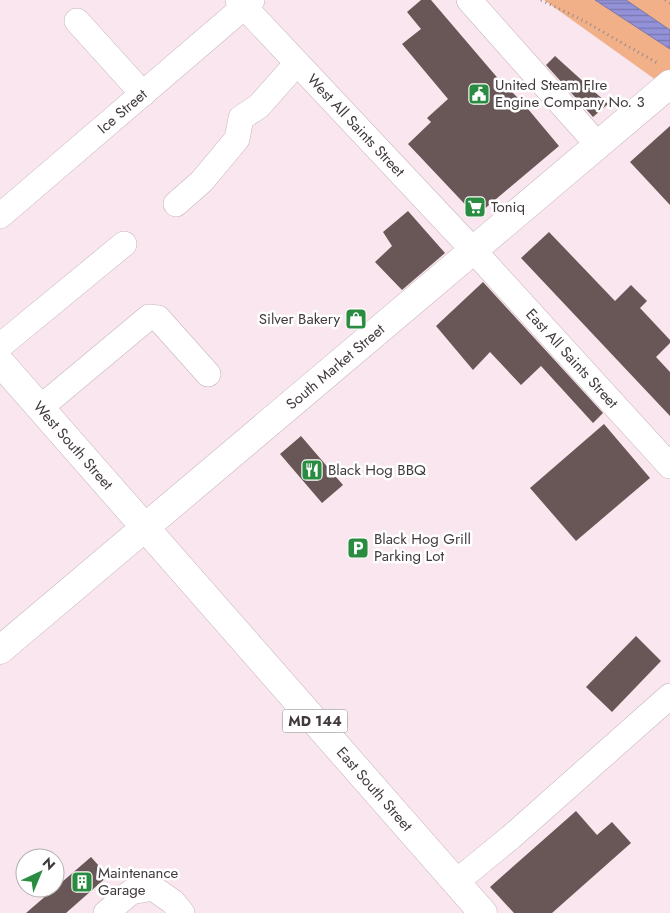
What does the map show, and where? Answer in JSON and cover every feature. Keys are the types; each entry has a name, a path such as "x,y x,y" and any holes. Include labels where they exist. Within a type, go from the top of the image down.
{"main road":[{"name":"South Market Street","path":"0,650 598,145 666,75"},
{"name":"West South Street","path":"0,362 146,528"},
{"name":"East South Street","path":"146,528 483,913"}],"street":[{"path":"469,0 598,145"},
{"name":"West All Saints Street","path":"245,2 298,63 474,251"},
{"name":"Ice Street","path":"0,216 143,94 245,2"},
{"path":"77,21 143,94"},
{"path":"176,204 202,181 237,139 241,118 259,106 298,63"},
{"path":"0,346 124,244"},
{"name":"East All Saints Street","path":"474,251 670,466"},
{"path":"40,408 149,317 158,318 208,374"},
{"path":"456,882 511,837 670,696"},
{"path":"106,913 131,892 153,888 174,902 182,913"}],"path":[{"path":"541,0 584,21 666,75"},
{"path":"665,0 670,3"}],"shaded area":[{"path":"544,0 670,0 670,90"},
{"path":"595,0 626,0 670,30 670,49"}],"building":[{"name":"United Steam FIre Engine Company No. 3","path":"421,0 431,0 507,89 523,103 559,146 476,216 408,144 431,122 427,118 448,99 402,44 421,29 407,12"},
{"path":"555,56 608,104 593,117 546,65"},
{"path":"670,126 670,205 630,162"},
{"path":"408,211 445,253 402,290 375,262 392,246 383,232"},
{"path":"549,232 615,301 631,285 647,301 640,308 670,340 670,343 656,357 670,372 670,416 521,258"},
{"path":"483,282 603,413 593,423 541,366 521,385 490,352 473,370 436,326"},
{"path":"604,424 650,478 576,541 530,488"},
{"name":"Black Hog BBQ","path":"301,436 343,485 322,503 280,454"},
{"path":"636,636 661,661 612,712 586,687"},
{"path":"576,811 597,835 612,822 631,843 552,913 514,913 490,887"},
{"name":"Maintenance Garage","path":"91,857 108,876 66,913 26,913 43,898 65,898 65,879"}],"place":[{"name":"United Steam FIre Engine Company No. 3","path":"479,94"},
{"name":"Toniq","path":"475,207"},
{"name":"Silver Bakery","path":"356,319"},
{"name":"Black Hog BBQ","path":"312,470"},
{"name":"Black Hog Grill Parking Lot","path":"358,548"},
{"name":"Maintenance Garage","path":"82,882"}]}
